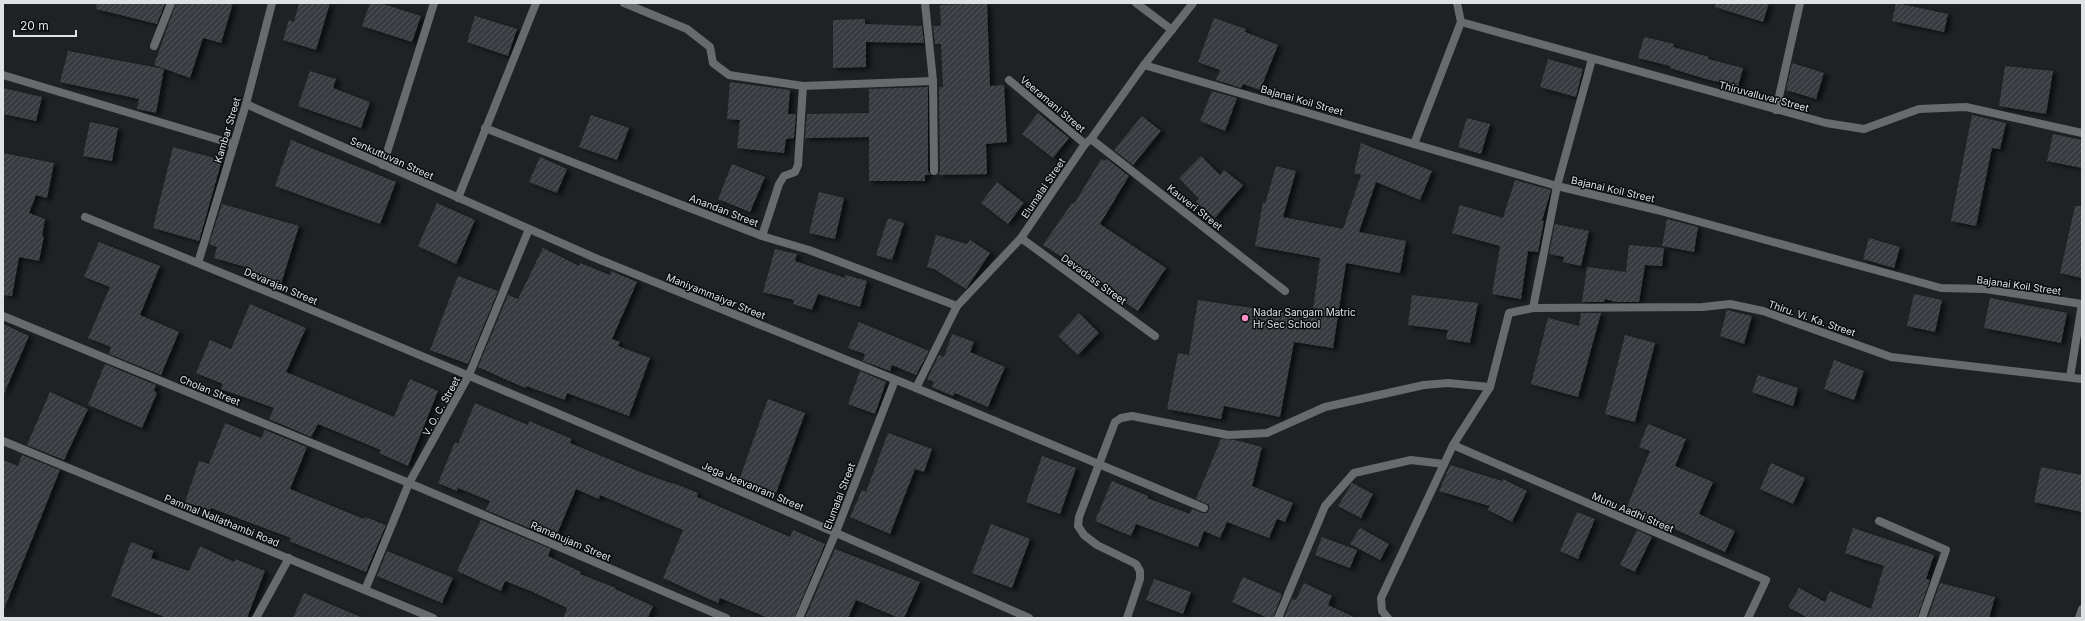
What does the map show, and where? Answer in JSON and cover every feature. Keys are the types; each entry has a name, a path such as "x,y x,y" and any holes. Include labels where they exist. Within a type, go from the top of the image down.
{"street":[{"path":"154,46 171,3"},
{"name":"Kambar Street","path":"198,263 246,104 272,3"},
{"path":"384,165 434,3"},
{"path":"458,198 536,3"},
{"path":"624,3 687,29 710,47 713,63 730,75 803,86 933,80"},
{"path":"925,3 933,80 934,171"},
{"path":"1136,3 1172,30"},
{"name":"Elumalai Street","path":"916,388 957,306 1021,238 1088,141 1144,65 1193,3"},
{"path":"1414,144 1461,22 1457,3"},
{"path":"1776,110 1800,3"},
{"name":"Thiruvalluvar Street","path":"1461,22 1826,123 1864,129 1919,109 1966,107 2082,133"},
{"path":"1533,308 1557,186 1592,59"},
{"name":"Bajanai Koil Street","path":"1144,65 1557,186 1657,210 1941,288 1985,289 2082,304"},
{"path":"3,75 233,144"},
{"name":"Veeramani Street","path":"1009,80 1088,141"},
{"path":"762,236 779,184 784,176 795,172 798,165 803,86"},
{"name":"Senkuttuvan Street","path":"246,104 529,229"},
{"name":"Anandan Street","path":"485,128 762,236 809,250 957,306"},
{"name":"Kauveri Street","path":"1088,141 1285,291"},
{"name":"Devarajan Street","path":"85,217 469,376"},
{"name":"V. O. C. Street","path":"365,590 409,483 469,376 529,229"},
{"name":"Maniyammaiyar Street","path":"529,229 1204,508"},
{"name":"Devadass Street","path":"1021,238 1156,336"},
{"name":"Thiru. Vi. Ka. Street","path":"1490,387 1509,313 1533,308 1704,307 1730,304 1764,311 1891,357 2082,379"},
{"path":"2070,377 2082,304"},
{"name":"Cholan Street","path":"3,316 409,483"},
{"name":"Jega Jeevanram Street","path":"469,376 836,532 1029,618"},
{"name":"Elumalai Street","path":"800,618 836,532 895,380"},
{"path":"1127,618 1140,579 1140,571 1136,564 1097,545 1084,535 1078,526 1079,517 1099,464 1116,422 1121,418 1132,416 1228,435 1267,433 1325,407 1424,384 1448,383 1490,387 1453,445 1381,598 1382,611 1388,618"},
{"name":"Pammal Nallathambi Road","path":"3,441 433,618"},
{"name":"Munu Aadhi Street","path":"1453,445 1766,580 1748,618"},
{"path":"1278,618 1325,506 1354,473 1411,460 1444,464"},
{"name":"Ramanujam Street","path":"409,483 726,618"},
{"path":"1879,521 1946,550 1922,618"},
{"path":"256,618 289,558"},
{"path":"2079,618 2082,609"}],"building":[{"path":"97,3 165,3 157,24 96,9"},
{"path":"176,3 233,3 221,43 203,38 190,78 154,65"},
{"path":"299,3 330,3 316,50 283,40 289,20 294,22"},
{"path":"370,3 380,3 421,16 412,42 362,26"},
{"path":"987,3 990,86 1004,85 1007,142 986,144 987,174 938,175 940,171 939,87 943,87 941,44 935,44 933,26 941,26 940,5"},
{"path":"1716,3 1769,3 1763,22 1715,7"},
{"path":"1896,3 1948,14 1944,32 1892,21"},
{"path":"475,16 517,29 508,56 467,42"},
{"path":"1214,18 1246,29 1245,32 1278,45 1260,90 1243,84 1241,88 1216,80 1220,70 1198,62"},
{"path":"865,19 865,24 922,26 924,43 866,42 866,67 833,68 833,20"},
{"path":"1644,37 1674,44 1673,47 1709,57 1708,59 1743,68 1738,87 1670,68 1670,66 1638,58"},
{"path":"68,51 164,69 156,113 137,109 139,99 60,82"},
{"path":"1548,59 1583,69 1576,97 1540,87"},
{"path":"1792,63 1824,73 1816,99 1786,90"},
{"path":"2005,66 2053,71 2046,114 1999,106"},
{"path":"310,71 336,79 333,88 370,102 361,128 298,106"},
{"path":"730,82 790,90 788,114 796,114 794,138 786,139 784,153 737,148 740,120 727,119"},
{"path":"928,87 928,171 930,175 925,175 925,181 869,181 869,137 805,138 807,114 869,113 869,89"},
{"path":"3,88 42,97 36,121 3,114"},
{"path":"1212,91 1237,98 1225,131 1200,121"},
{"path":"1038,113 1069,138 1053,158 1022,134"},
{"path":"591,115 629,128 617,160 579,147"},
{"path":"1972,115 2006,123 2000,149 1992,148 1976,226 1951,221"},
{"path":"1142,116 1161,131 1133,165 1114,150"},
{"path":"1467,118 1490,124 1481,154 1458,147"},
{"path":"90,122 118,128 112,161 83,156"},
{"path":"2053,134 2082,140 2082,168 2047,161"},
{"path":"291,140 396,182 380,224 275,186"},
{"path":"1361,143 1432,171 1420,200 1376,182 1359,232 1406,241 1400,273 1346,263 1333,348 1294,342 1280,417 1224,406 1221,419 1167,409 1178,353 1189,355 1198,300 1312,317 1320,258 1255,246 1263,202 1265,204 1276,166 1296,171 1283,217 1343,229 1361,175 1354,173"},
{"path":"173,147 222,160 199,241 153,228"},
{"path":"3,153 54,163 47,198 36,195 29,213 45,219 42,236 44,236 39,261 19,257 12,296 3,295"},
{"path":"1201,156 1220,175 1224,170 1243,185 1215,218 1196,202 1199,199 1179,178"},
{"path":"540,157 567,169 557,193 529,182"},
{"path":"1101,159 1105,161 1107,159 1129,176 1100,224 1166,268 1138,311 1114,295 1116,291 1043,245 1072,203 1074,204"},
{"path":"732,164 765,177 750,212 718,199"},
{"path":"1515,180 1551,190 1542,221 1544,221 1538,252 1528,251 1521,299 1492,294 1500,246 1452,233 1460,205 1503,218"},
{"path":"997,182 1024,203 1008,224 981,203"},
{"path":"819,192 844,198 835,239 809,233"},
{"path":"437,203 475,220 456,264 418,246"},
{"path":"222,204 299,226 281,284 244,272 246,267 214,258 217,247 209,244"},
{"path":"2075,206 2082,206 2082,278 2060,273"},
{"path":"888,218 904,223 892,260 876,255"},
{"path":"1667,219 1698,227 1694,252 1662,246"},
{"path":"1555,224 1589,231 1581,266 1563,262 1564,257 1549,254"},
{"path":"936,235 967,244 970,240 990,253 966,289 934,269 927,267"},
{"path":"1869,238 1900,247 1894,268 1863,259"},
{"path":"99,242 160,266 140,315 179,332 161,375 109,354 111,347 88,338 110,287 84,277"},
{"path":"1629,245 1664,248 1662,266 1645,265 1639,302 1616,302 1605,299 1604,302 1582,302 1587,267 1626,272"},
{"path":"543,248 579,266 580,263 610,275 611,271 637,282 612,339 620,342 618,346 650,358 629,416 567,393 565,400 526,386 525,388 478,367 508,295 518,299"},
{"path":"775,249 797,254 795,261 845,278 846,275 867,281 860,307 818,294 812,310 793,304 794,300 763,292"},
{"path":"458,276 498,291 468,364 430,350"},
{"path":"1914,294 1942,300 1935,332 1907,326"},
{"path":"1412,295 1478,303 1470,343 1446,339 1448,330 1408,325"},
{"path":"1990,298 2067,313 2061,343 1984,328"},
{"path":"250,304 306,328 286,372 394,417 410,379 438,391 408,466 379,453 381,450 318,424 311,437 269,419 274,408 221,389 223,384 196,373 210,340 231,349"},
{"path":"1727,310 1752,316 1744,344 1720,336"},
{"path":"1079,313 1099,333 1078,355 1058,336"},
{"path":"1581,313 1601,313 1578,397 1531,384 1548,318 1579,326"},
{"path":"859,322 929,351 916,375 892,365 890,371 863,361 865,354 848,348"},
{"path":"3,324 29,336 3,396"},
{"path":"952,334 974,342 970,352 1005,367 988,407 955,393 953,396 932,387 934,382 927,379 939,355 944,357"},
{"path":"1625,335 1655,343 1635,422 1605,414"},
{"path":"1834,360 1864,371 1854,400 1824,389"},
{"path":"105,364 156,385 154,391 157,393 142,428 88,405"},
{"path":"860,371 886,382 875,414 848,404"},
{"path":"1758,375 1798,388 1793,406 1752,392"},
{"path":"50,392 88,409 64,460 27,445"},
{"path":"768,399 805,413 776,493 739,480"},
{"path":"475,403 528,425 529,421 572,439 570,443 640,472 698,493 697,497 790,537 793,530 825,544 794,618 768,618 720,598 718,603 663,578 683,530 600,495 599,499 576,489 555,539 486,510 490,501 458,488 457,491 438,483 455,442 458,444"},
{"path":"225,423 261,438 265,430 307,447 290,489 364,519 365,517 386,525 366,572 289,541 291,538 211,508 210,510 185,502 199,461 209,464"},
{"path":"1648,424 1686,439 1675,466 1713,482 1699,514 1735,531 1725,552 1659,522 1656,527 1642,520 1644,516 1626,509 1650,451 1639,447"},
{"path":"888,433 932,449 924,472 915,469 890,534 850,517 862,490 866,492"},
{"path":"1221,439 1235,440 1262,447 1252,486 1293,503 1285,522 1277,519 1269,538 1227,522 1220,538 1204,531 1198,547 1136,524 1131,536 1095,521 1112,481 1148,496 1147,498 1190,514 1192,509 1202,513 1207,513 1209,510 1209,505 1196,499"},
{"path":"22,455 60,470 4,609 3,460 18,466"},
{"path":"1042,456 1076,468 1060,514 1026,502"},
{"path":"1771,463 1805,478 1793,504 1760,489"},
{"path":"1450,465 1502,481 1503,479 1527,491 1512,522 1488,510 1490,506 1439,491"},
{"path":"2041,467 2082,475 2082,512 2034,502"},
{"path":"1352,483 1373,494 1361,518 1338,506"},
{"path":"1577,512 1595,519 1578,559 1560,551"},
{"path":"481,520 551,549 548,556 581,572 580,574 616,588 615,589 653,606 648,618 563,618 567,608 531,591 505,581 501,591 457,571"},
{"path":"991,524 1030,539 1012,588 972,573"},
{"path":"1360,528 1389,544 1380,560 1350,544"},
{"path":"1853,528 1934,555 1926,579 1930,580 1917,618 1808,618 1788,607 1799,588 1825,602 1830,591 1871,609 1884,566 1845,553"},
{"path":"1637,530 1652,537 1635,572 1620,565"},
{"path":"1322,537 1357,550 1350,568 1315,555"},
{"path":"131,542 154,551 151,558 189,571 200,546 234,562 235,559 265,571 247,618 167,618 111,596"},
{"path":"835,549 920,582 904,618 899,618 856,600 848,618 805,618"},
{"path":"387,551 453,578 442,603 377,576"},
{"path":"1243,577 1282,594 1273,618 1268,618 1232,602"},
{"path":"1154,579 1191,592 1183,614 1146,600"},
{"path":"1304,583 1332,596 1328,605 1356,618 1284,618 1292,599 1296,600"},
{"path":"1940,583 1995,597 1989,618 1928,618"},
{"path":"304,593 363,618 293,618"}],"place":[{"name":"Nadar Sangam Matric Hr Sec School","path":"1245,318"}]}
